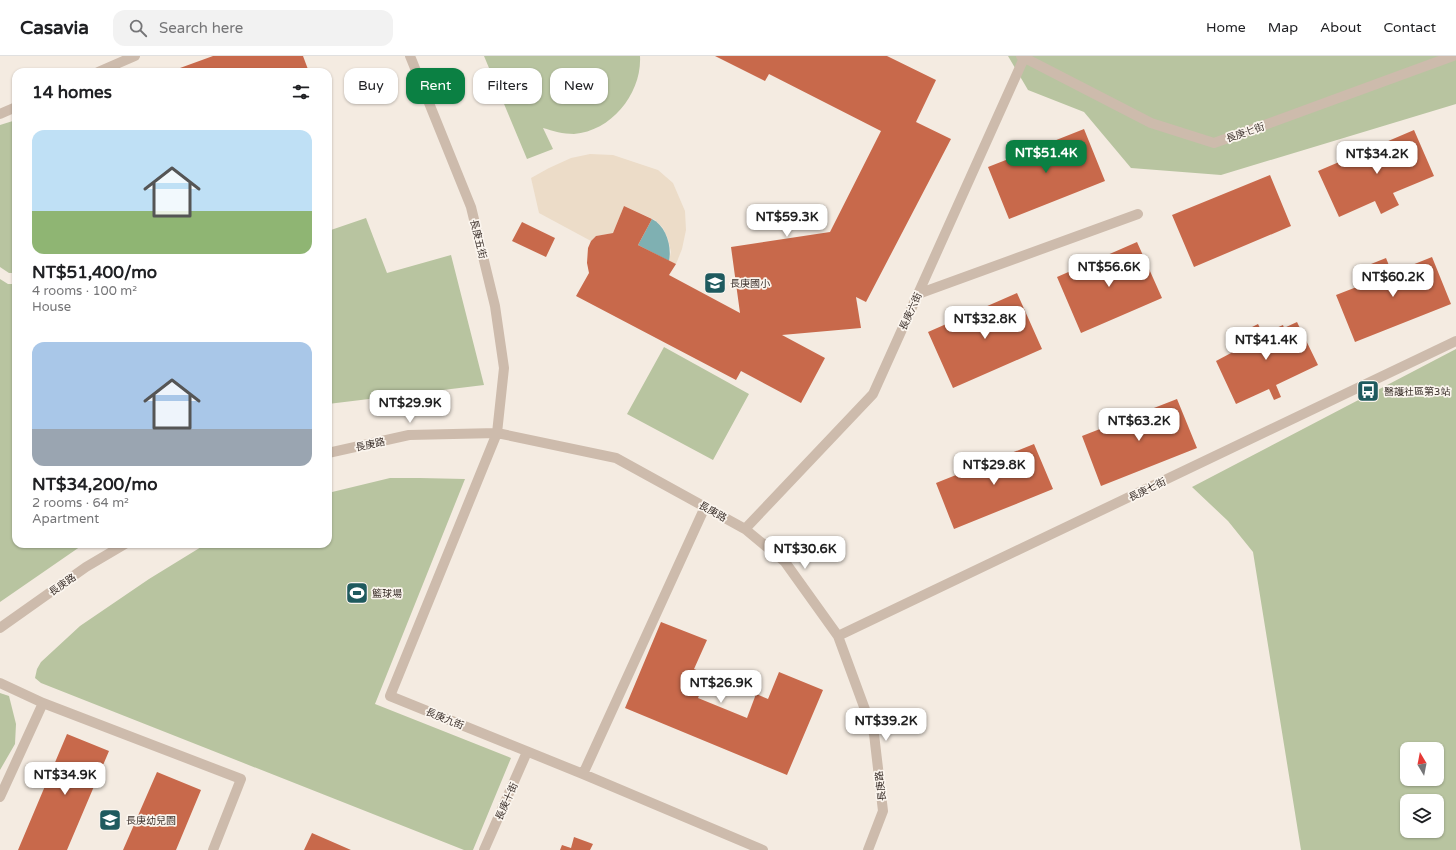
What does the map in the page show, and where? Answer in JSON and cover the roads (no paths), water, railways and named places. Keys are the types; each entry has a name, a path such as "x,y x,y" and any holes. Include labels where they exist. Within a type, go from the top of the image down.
{"street":[{"path":"107,68 135,56"},
{"name":"長庚五街","path":"410,56 471,207 495,306 504,368 497,433"},
{"name":"長庚七街","path":"1023,57 1151,123 1214,143 1453,56"},
{"name":"長庚六街","path":"745,529 873,394 1023,57"},
{"path":"0,114 12,109"},
{"path":"918,294 1138,214"},
{"name":"長庚七街","path":"838,636 1456,341"},
{"name":"長庚路","path":"332,451 409,435 497,433 616,458 745,529 785,562 838,636 874,734 883,811 868,850"},
{"name":"長庚九街","path":"497,433 390,696 583,774 763,850"},
{"path":"583,774 705,507"},
{"name":"長庚路","path":"0,628 86,567 118,548"},
{"path":"0,683 43,703 241,779 212,850"},
{"path":"0,797 43,703"},
{"name":"長庚十街","path":"484,850 527,752"}],"water":[{"path":"652,219 661,226 667,237 670,249 669,261 638,245"}],"place":[{"name":"長庚國小","path":"715,283"},
{"name":"醫護社區第3站","path":"1368,391"},
{"name":"籃球場","path":"357,593"},
{"name":"長庚幼兒園","path":"110,820"}]}
